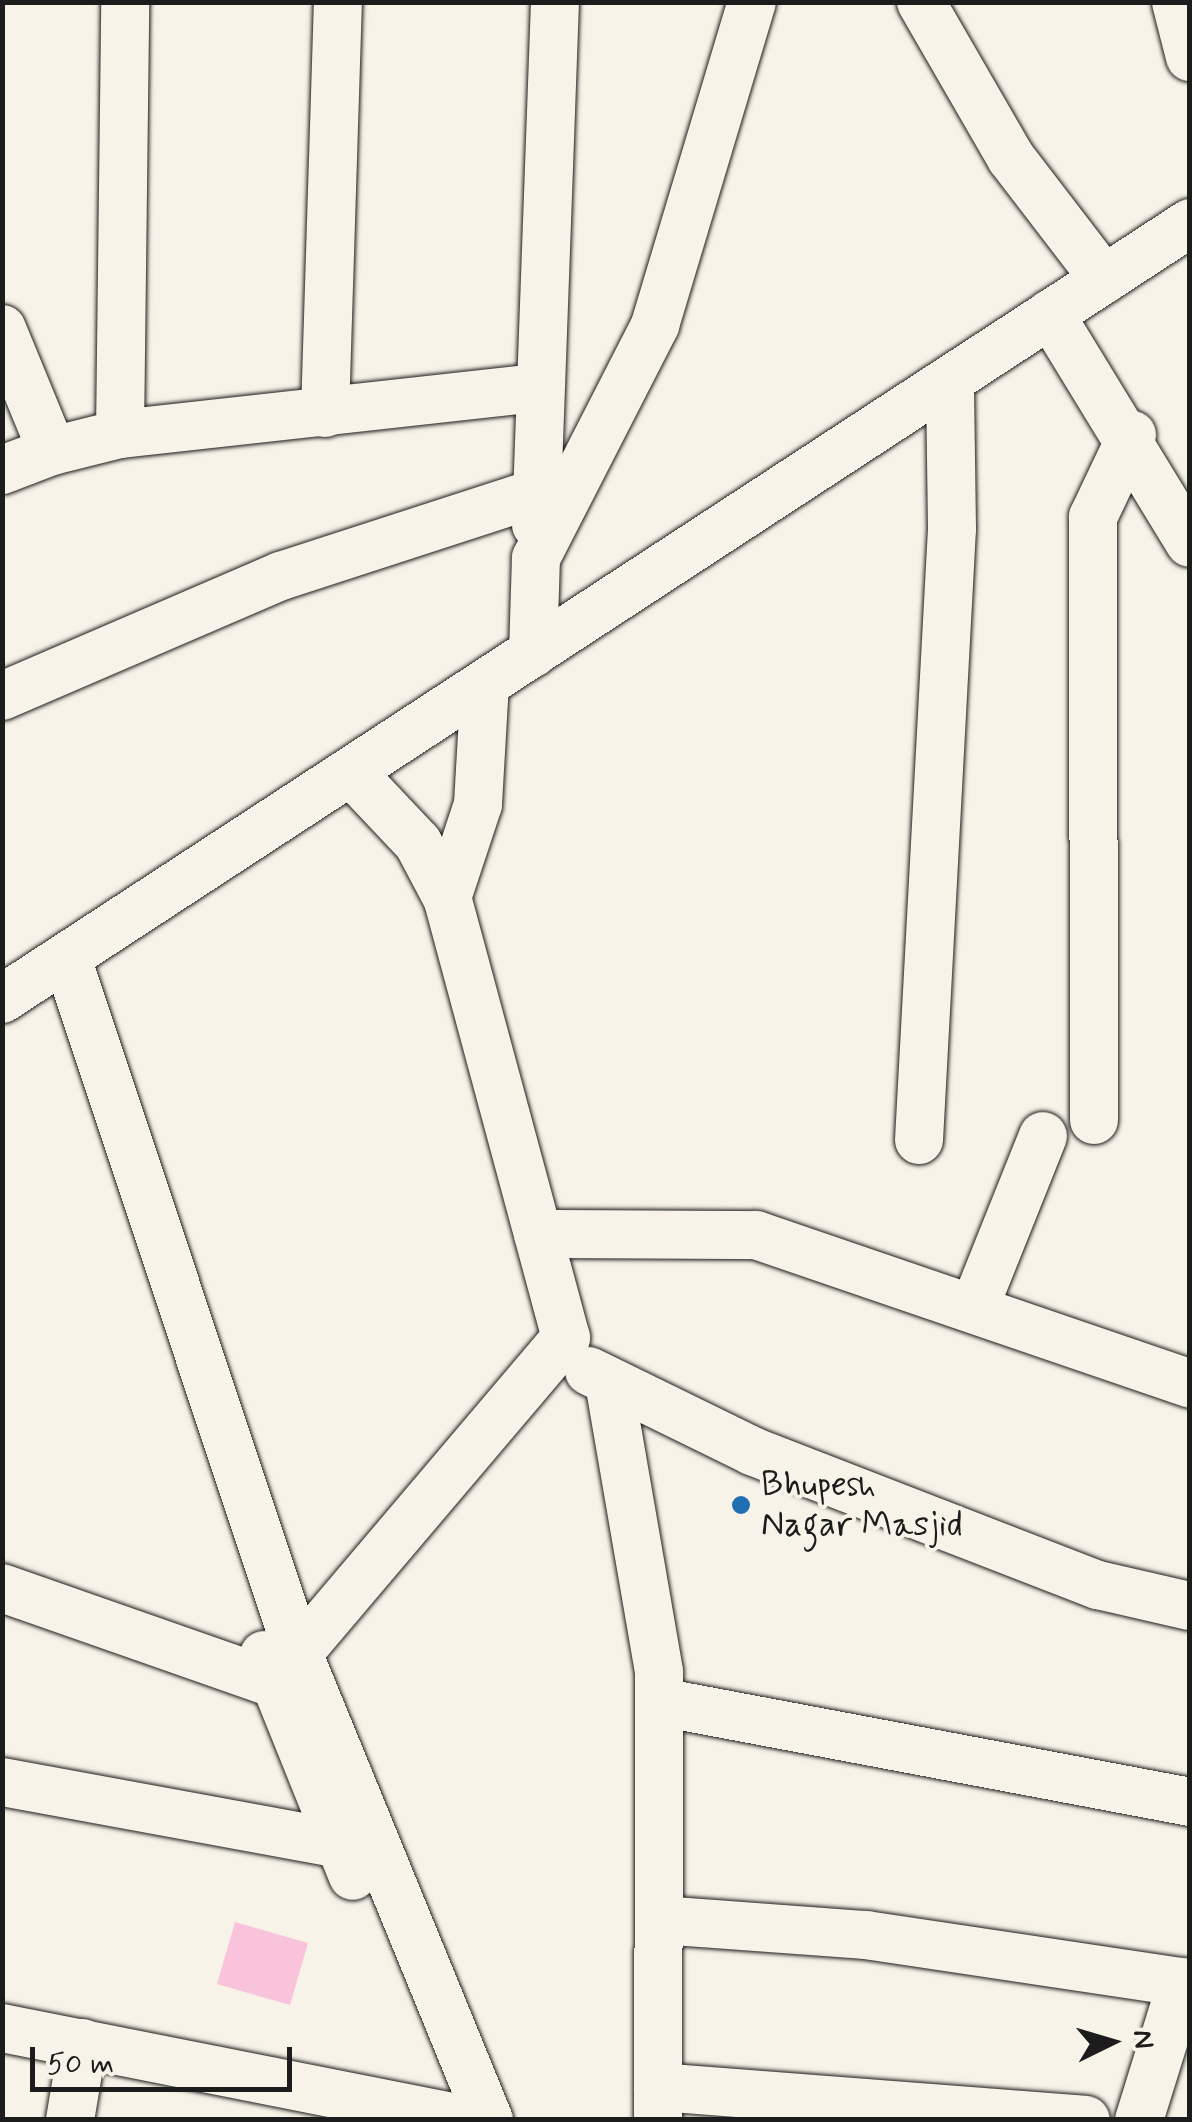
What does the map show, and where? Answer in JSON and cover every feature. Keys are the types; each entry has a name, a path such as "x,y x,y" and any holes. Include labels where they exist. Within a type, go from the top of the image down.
{"street":[{"path":"120,434 125,2"},
{"path":"325,413 338,2"},
{"path":"533,653 536,388 555,2"},
{"path":"536,558 656,325 752,2"},
{"path":"921,2 1011,158 1104,279"},
{"path":"1176,2 1190,56"},
{"path":"465,2119 285,1668 26,977 351,772 1190,223"},
{"path":"1050,314 1132,435 1190,542"},
{"path":"2,330 52,451"},
{"path":"919,1140 952,529 950,380"},
{"path":"2,470 52,451 120,434 536,388"},
{"path":"1094,1120 1093,517 1132,435"},
{"path":"2,696 281,576 536,493"},
{"path":"447,898 478,804 485,684"},
{"path":"285,1668 566,1338 447,898 418,844 351,772"},
{"path":"975,1306 1043,1136"},
{"path":"538,1234 756,1235 975,1306 1190,1384"},
{"path":"554,1354 752,1451 1098,1585 1190,1606"},
{"path":"610,1382 660,1702 658,2103 1086,2120"},
{"path":"2,1588 285,1668"},
{"path":"285,1668 340,1844 465,2119"},
{"path":"660,1702 1190,1802"},
{"path":"2,1782 340,1844"},
{"path":"660,1920 866,1934 1187,1970 1139,2120"},
{"path":"2,2028 373,2108 465,2119"},
{"path":"70,2120 82,2043"}],"building":[{"path":"235,1922 308,1943 290,2005 217,1984"}],"place":[{"name":"Bhupesh Nagar Masjid","path":"741,1505"}]}
